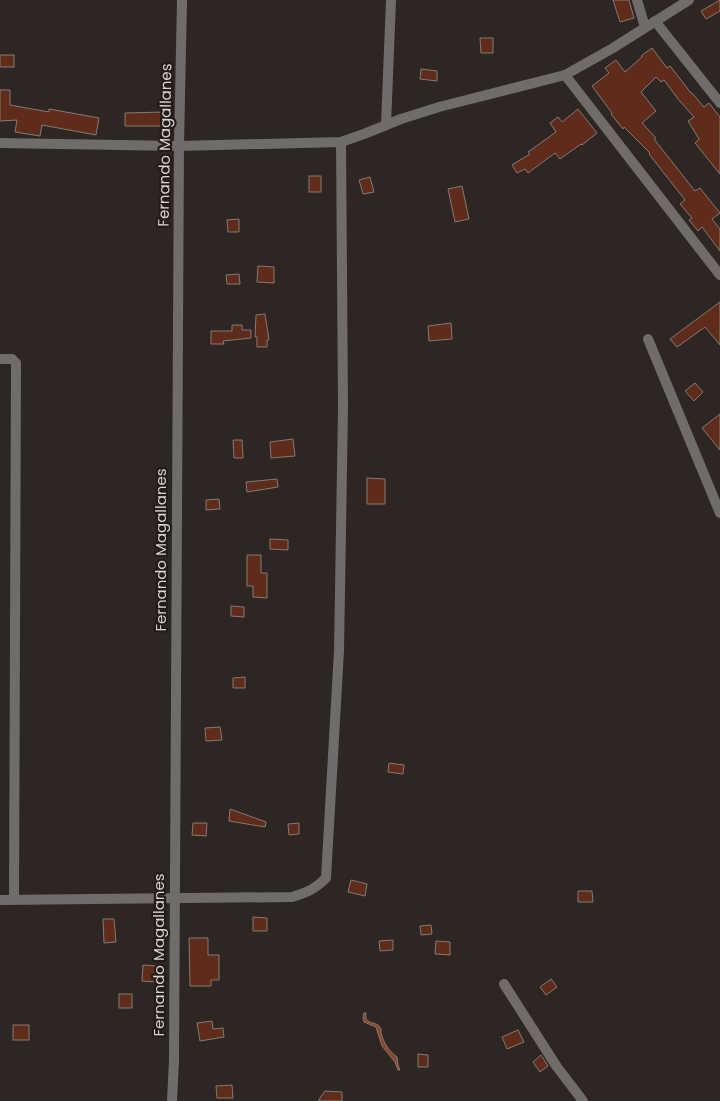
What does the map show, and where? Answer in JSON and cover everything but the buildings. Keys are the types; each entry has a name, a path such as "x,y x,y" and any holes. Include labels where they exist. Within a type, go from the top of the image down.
{"street":[{"name":"Fernando Magallanes","path":"172,1101 174,1060 179,146 182,0"},
{"path":"386,125 391,0"},
{"path":"637,0 645,28"},
{"path":"0,143 179,146 341,142 439,107 530,83 565,76 689,0"},
{"path":"655,21 720,103"},
{"path":"565,76 720,275"},
{"path":"0,900 292,897 318,887 326,878 339,641 343,407 341,142"},
{"path":"648,339 720,513"},
{"path":"0,358 12,359 16,364 14,900"},
{"path":"504,984 557,1067 583,1101"}],"shaded area":[{"path":"364,1013 366,1013 369,1022 377,1024 381,1029 385,1044 397,1057 400,1070 398,1070 395,1062 382,1046 376,1027 364,1022"}]}
